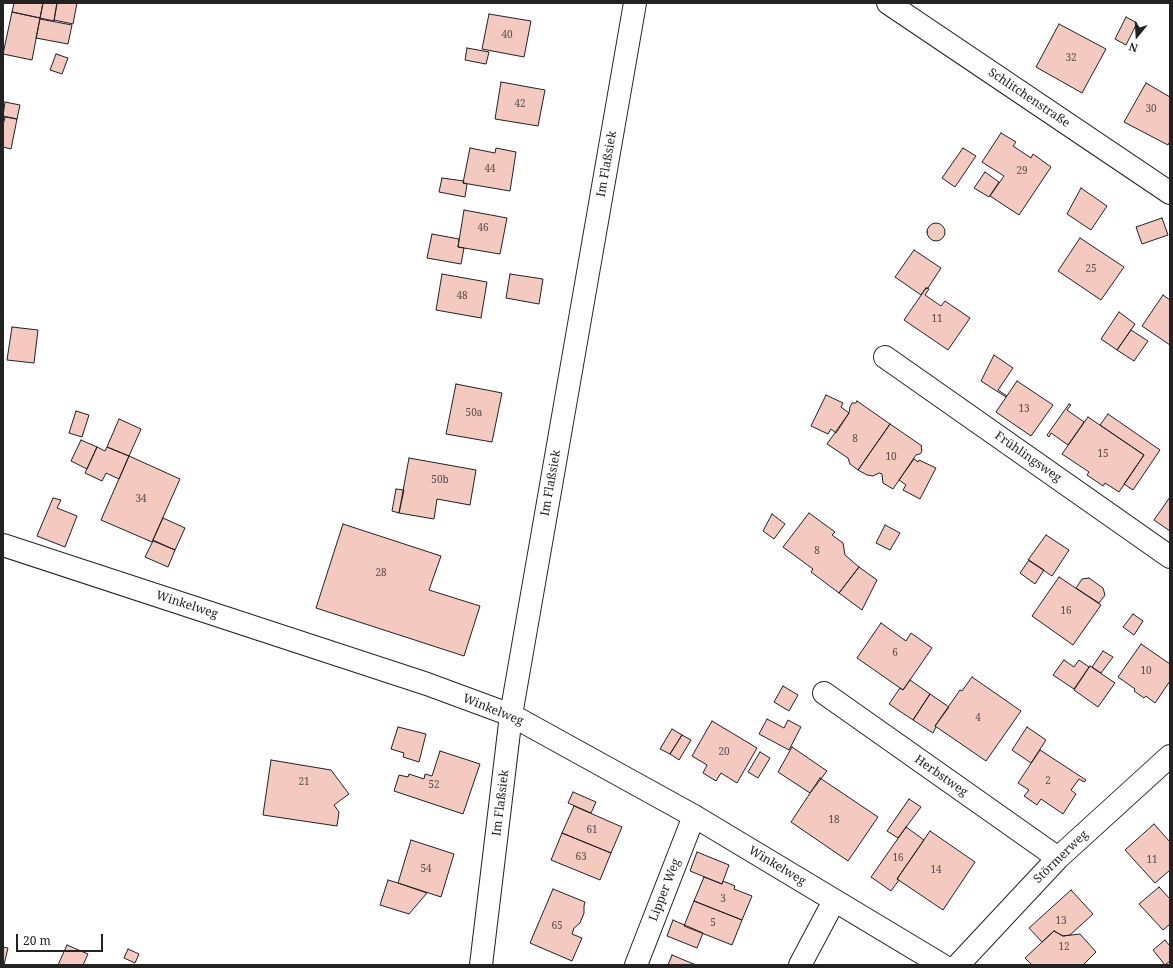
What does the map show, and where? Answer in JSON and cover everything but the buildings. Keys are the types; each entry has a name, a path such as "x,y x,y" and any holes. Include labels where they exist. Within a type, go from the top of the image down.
{"street":[{"name":"Im Flaßsiek","path":"481,965 511,715 635,3"},
{"name":"Schlitchenstraße","path":"899,6 1170,193"},
{"name":"Frühlingsweg","path":"885,357 1170,557"},
{"name":"Winkelweg","path":"3,545 427,684 511,715 694,816 942,965"},
{"name":"Herbstweg","path":"824,693 1058,858"},
{"name":"Störmerweg","path":"958,965 1058,858 1170,756"},
{"name":"Lipper Weg","path":"636,965 694,816"},
{"path":"800,965 834,901"}]}
